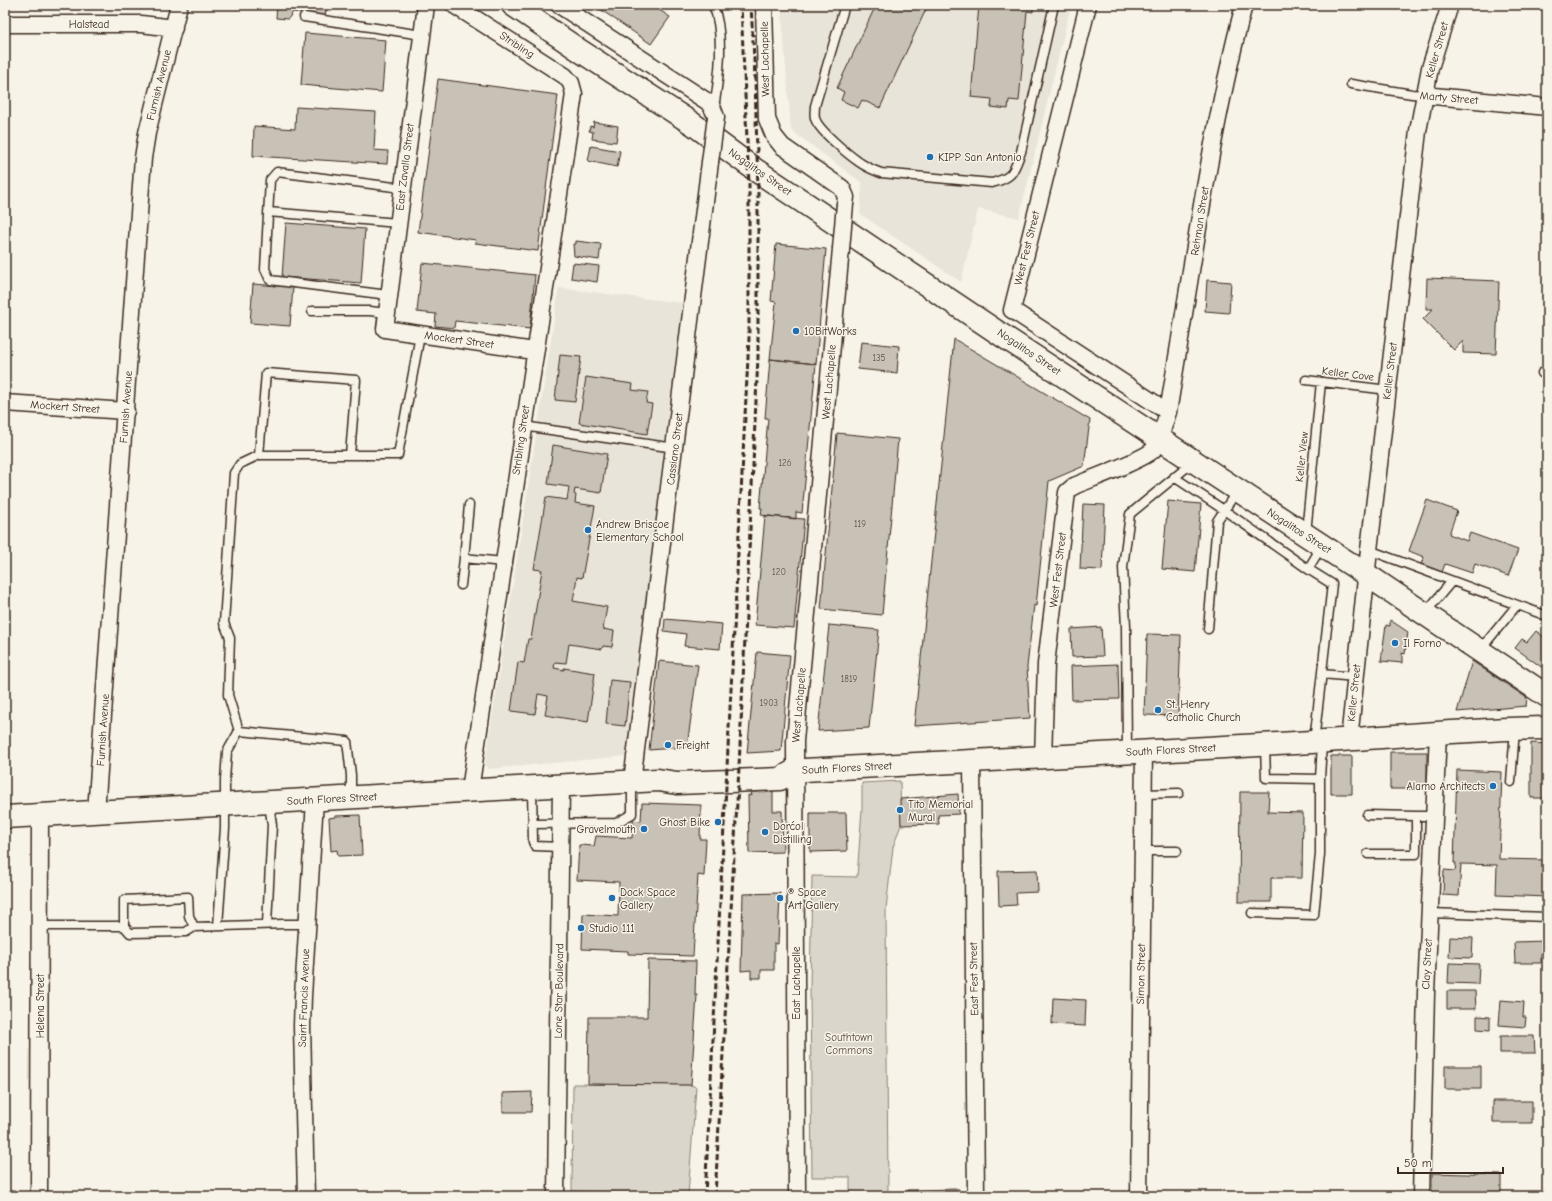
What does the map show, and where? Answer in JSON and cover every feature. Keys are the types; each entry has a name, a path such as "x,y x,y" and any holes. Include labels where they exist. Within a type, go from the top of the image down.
{"main road":[{"name":"Nogalitos Street","path":"512,5 693,124 757,171 1006,338 1160,438 1547,696"},
{"name":"South Flores Street","path":"5,817 632,782 658,780 678,771 739,767 780,765 794,771 1318,742 1515,728 1547,728"}],"street":[{"name":"Furnish Avenue","path":"96,812 143,158 147,133 179,5"},
{"name":"East Zavalla Street","path":"385,329 388,294 426,5"},
{"name":"Stribling","path":"454,5 565,76 571,83 573,90"},
{"path":"559,5 708,102 715,113"},
{"name":"West Lachapelle","path":"764,5 767,119 774,136 782,146 842,188 846,197 795,741 794,771"},
{"name":"West Fest Street","path":"1088,5 1012,310 1168,412"},
{"name":"Rehman Street","path":"1160,438 1168,412 1213,143 1243,5"},
{"name":"Keller Street","path":"1349,740 1369,550 1418,131 1430,68 1450,5"},
{"name":"Halstead","path":"5,24 141,24 174,28"},
{"name":"Stribling Street","path":"470,790 534,351 574,94 573,90"},
{"name":"Marty Street","path":"1424,95 1547,107"},
{"name":"Cassiano Street","path":"632,782 675,448 715,113"},
{"name":"Mockert Street","path":"385,329 534,351"},
{"name":"Mockert Street","path":"5,403 126,411"},
{"name":"West Fest Street","path":"1043,758 1046,664 1067,492 1074,486 1142,457 1152,450 1160,438"},
{"name":"Clay Street","path":"1421,1196 1426,993 1438,733"},
{"name":"Simon Street","path":"1135,752 1144,794 1139,1196"},
{"name":"East Fest Street","path":"972,761 976,1196"},
{"name":"East Lachapelle","path":"794,771 797,1196"},
{"name":"Lone Star Boulevard","path":"556,1196 561,786"},
{"name":"Saint Francis Avenue","path":"306,1196 302,1026 315,800"},
{"name":"Helena Street","path":"39,1196 40,815"}],"lane":[{"path":"713,5 718,26 719,57 715,113"},
{"path":"845,5 815,106 815,118 821,129 858,162 881,173 992,183 1005,180 1013,172 1020,152 1054,5"},
{"path":"304,17 422,35"},
{"name":"Marty Street","path":"1351,84 1424,95"},
{"path":"388,294 270,280 265,269 270,180 277,172 402,188"},
{"path":"268,212 398,222"},
{"path":"312,311 370,311 386,313"},
{"path":"218,926 225,828 224,805 227,752 239,731 228,695 230,638 224,624 234,473 240,464 259,455 398,455 420,335"},
{"path":"259,455 266,373 356,380 350,455"},
{"name":"Keller Cove","path":"1306,380 1388,390"},
{"name":"Keller View","path":"1314,540 1321,382"},
{"path":"523,426 675,448"},
{"path":"1135,752 1123,567 1130,514 1194,462"},
{"path":"1174,477 1332,584 1322,674 1318,742 1320,780 1320,854 1314,915 1252,913"},
{"path":"1208,629 1217,521 1237,490"},
{"path":"461,584 469,505"},
{"path":"1308,569 1314,540"},
{"path":"1369,550 1547,616"},
{"path":"464,558 503,562"},
{"path":"1424,614 1452,581"},
{"path":"1480,650 1517,605"},
{"path":"1322,674 1356,677"},
{"path":"1511,782 1515,728"},
{"path":"239,731 347,741 351,775 351,798"},
{"path":"1265,745 1266,778 1320,780"},
{"path":"532,824 616,823 632,814 632,782"},
{"path":"532,787 533,842 535,846 560,847"},
{"path":"1144,794 1179,793"},
{"path":"267,924 272,825 269,802"},
{"path":"1367,815 1434,816"},
{"path":"1368,854 1416,854 1416,816"},
{"path":"1143,851 1177,851"},
{"path":"194,927 189,916 188,897 124,900 124,926 130,932 186,932 194,927 307,924"},
{"path":"1430,913 1547,918"},
{"path":"40,926 124,926"}],"shaded area":[{"name":"KIPP San Antonio","path":"781,5 1071,5 1019,218 978,209 961,282 860,214 862,183 791,130"},
{"name":"Andrew Briscoe Elementary School","path":"559,288 682,303 626,756 489,769 485,764"}],"green space":[{"name":"Southtown Commons","path":"900,781 901,825 893,847 886,909 888,1196 850,1196 850,1177 812,1177 810,988 812,876 857,877 862,809 862,783"},
{"path":"573,1084 691,1085 696,1087 688,1195 572,1191"}],"building":[{"path":"277,5 327,5 325,16 293,12 288,19 276,18"},
{"path":"594,5 652,5 670,17 651,44"},
{"path":"876,5 928,5 880,108 862,100 858,108 841,100 844,92 837,88"},
{"path":"979,5 1033,5 1033,12 1027,11 1019,101 1009,100 1008,109 991,107 992,99 971,97"},
{"path":"305,33 386,40 382,92 301,85"},
{"path":"438,79 558,95 538,251 475,243 476,240 418,232"},
{"path":"296,107 376,112 374,150 388,151 387,164 253,156 254,126 295,129"},
{"path":"594,122 618,126 616,142 592,139 593,132 589,131 590,126 593,127"},
{"path":"591,146 620,151 617,167 588,161"},
{"path":"286,223 365,229 361,283 282,277"},
{"path":"576,241 601,244 599,260 574,256 573,244 576,244"},
{"name":"10BitWorks","path":"776,244 826,249 816,364 770,359 776,302 771,301"},
{"path":"422,263 535,275 530,329 455,321 454,328 435,326 436,314 417,312"},
{"path":"573,263 599,266 597,282 571,278"},
{"path":"1427,278 1499,281 1496,354 1463,353 1463,341 1454,350 1423,319 1433,309 1426,309"},
{"path":"1207,280 1231,282 1229,313 1205,311"},
{"path":"253,284 293,287 290,326 250,323"},
{"path":"954,339 1090,420 1084,466 1049,481 1036,606 1034,605 1027,667 1030,718 914,726"},
{"path":"861,342 899,346 897,373 858,369"},
{"path":"560,355 581,357 575,402 555,400"},
{"path":"770,359 816,364 802,513 796,512 796,519 761,515 762,508 760,508 768,418 765,418"},
{"path":"586,377 633,384 632,390 648,392 646,403 652,404 647,434 579,423"},
{"path":"837,433 898,439 882,615 821,609"},
{"path":"553,445 607,454 601,493 575,489 575,503 595,506 582,578 577,577 573,601 607,607 603,629 614,631 612,647 603,646 602,649 569,644 566,663 555,662 554,668 564,670 564,668 595,673 588,722 545,715 548,696 538,694 535,714 511,711 518,662 524,663 528,639 531,639 542,570 534,569 546,497 567,500 569,487 548,484"},
{"path":"1427,500 1457,511 1449,534 1467,541 1470,533 1518,550 1508,576 1475,564 1472,573 1445,564 1442,572 1421,564 1424,557 1409,551"},
{"path":"1168,501 1201,504 1195,572 1162,569"},
{"path":"1083,504 1105,505 1102,570 1080,569"},
{"path":"765,516 804,519 794,628 755,625"},
{"path":"665,619 722,624 720,649 684,646 686,634 664,631"},
{"name":"Il Forno","path":"1390,620 1408,632 1405,654 1402,653 1402,663 1381,661 1386,625 1390,626"},
{"path":"829,625 879,630 869,728 818,731"},
{"path":"1101,627 1103,656 1072,657 1071,629"},
{"path":"1536,631 1547,639 1547,671 1515,648 1522,639 1527,642"},
{"path":"1147,634 1181,635 1178,716 1144,715"},
{"path":"757,652 790,655 781,751 747,753"},
{"path":"659,661 698,665 687,747 649,750"},
{"path":"1472,661 1527,698 1526,706 1457,712"},
{"path":"1118,664 1119,699 1072,700 1071,666"},
{"path":"610,680 630,682 625,726 606,724"},
{"path":"1531,743 1547,744 1547,798 1531,798"},
{"path":"1390,752 1427,752 1427,789 1390,789"},
{"path":"1331,756 1352,756 1352,794 1331,794"},
{"path":"1457,770 1502,772 1499,859 1547,860 1547,897 1496,895 1497,865 1461,864 1459,896 1443,895 1444,870 1455,871 1456,863 1454,863"},
{"name":"Dorćol Distilling","path":"773,791 773,811 782,811 783,852 749,853 748,795 752,796 751,792"},
{"path":"1240,792 1269,792 1268,812 1303,813 1302,878 1271,878 1271,902 1239,902"},
{"path":"958,794 959,814 938,815 939,824 901,825 900,799"},
{"path":"642,803 701,805 700,839 706,839 704,876 698,875 693,956 628,954 628,951 582,949 583,914 618,916 619,882 577,880 579,845 594,846 596,836 632,838 633,820 641,821"},
{"path":"810,813 846,813 847,851 810,852"},
{"path":"360,815 362,855 338,856 337,850 331,851 329,818 335,816"},
{"path":"1037,870 1038,892 1016,893 1017,905 999,906 998,871"},
{"path":"780,893 778,944 774,943 774,970 761,970 761,978 751,978 751,970 741,971 743,894"},
{"path":"1450,937 1473,938 1472,958 1449,957"},
{"path":"1546,941 1546,954 1541,954 1541,963 1515,963 1514,942"},
{"path":"648,960 696,961 695,995 697,995 691,1085 588,1084 589,1017 647,1017"},
{"path":"1449,963 1479,964 1478,984 1448,983"},
{"path":"1447,991 1475,991 1476,1009 1447,1009"},
{"path":"1053,998 1086,1000 1085,1026 1052,1024"},
{"path":"1501,1000 1524,1002 1523,1017 1526,1017 1525,1027 1499,1025"},
{"path":"1477,1016 1490,1017 1490,1030 1477,1029"},
{"path":"1500,1036 1534,1036 1535,1053 1500,1053"},
{"path":"1445,1066 1481,1066 1481,1089 1445,1089"},
{"path":"532,1092 531,1112 503,1112 503,1093"},
{"path":"1493,1101 1532,1101 1532,1123 1493,1123"},
{"path":"1432,1173 1501,1175 1501,1194 1487,1193 1487,1196 1432,1196"},
{"path":"959,1189 959,1196 908,1196 907,1190"}],"railway":[{"path":"705,1196 749,338 749,185 741,5"},
{"path":"715,1196 739,767 758,357 758,191 755,78 751,5"}],"place":[{"name":"KIPP San Antonio","path":"930,157"},
{"name":"10BitWorks","path":"796,331"},
{"name":"Andrew Briscoe Elementary School","path":"588,530"},
{"name":"Il Forno","path":"1395,643"},
{"name":"St. Henry Catholic Church","path":"1158,710"},
{"name":"Freight","path":"668,745"},
{"name":"Alamo Architects","path":"1493,786"},
{"name":"Tito Memorial Mural","path":"900,810"},
{"name":"Ghost Bike","path":"718,822"},
{"name":"Gravelmouth","path":"644,829"},
{"name":"Dorćol Distilling","path":"765,832"},
{"name":"Dock Space Gallery","path":"612,898"},
{"name":"® Space Art Gallery","path":"780,898"},
{"name":"Studio 111","path":"581,928"}]}
